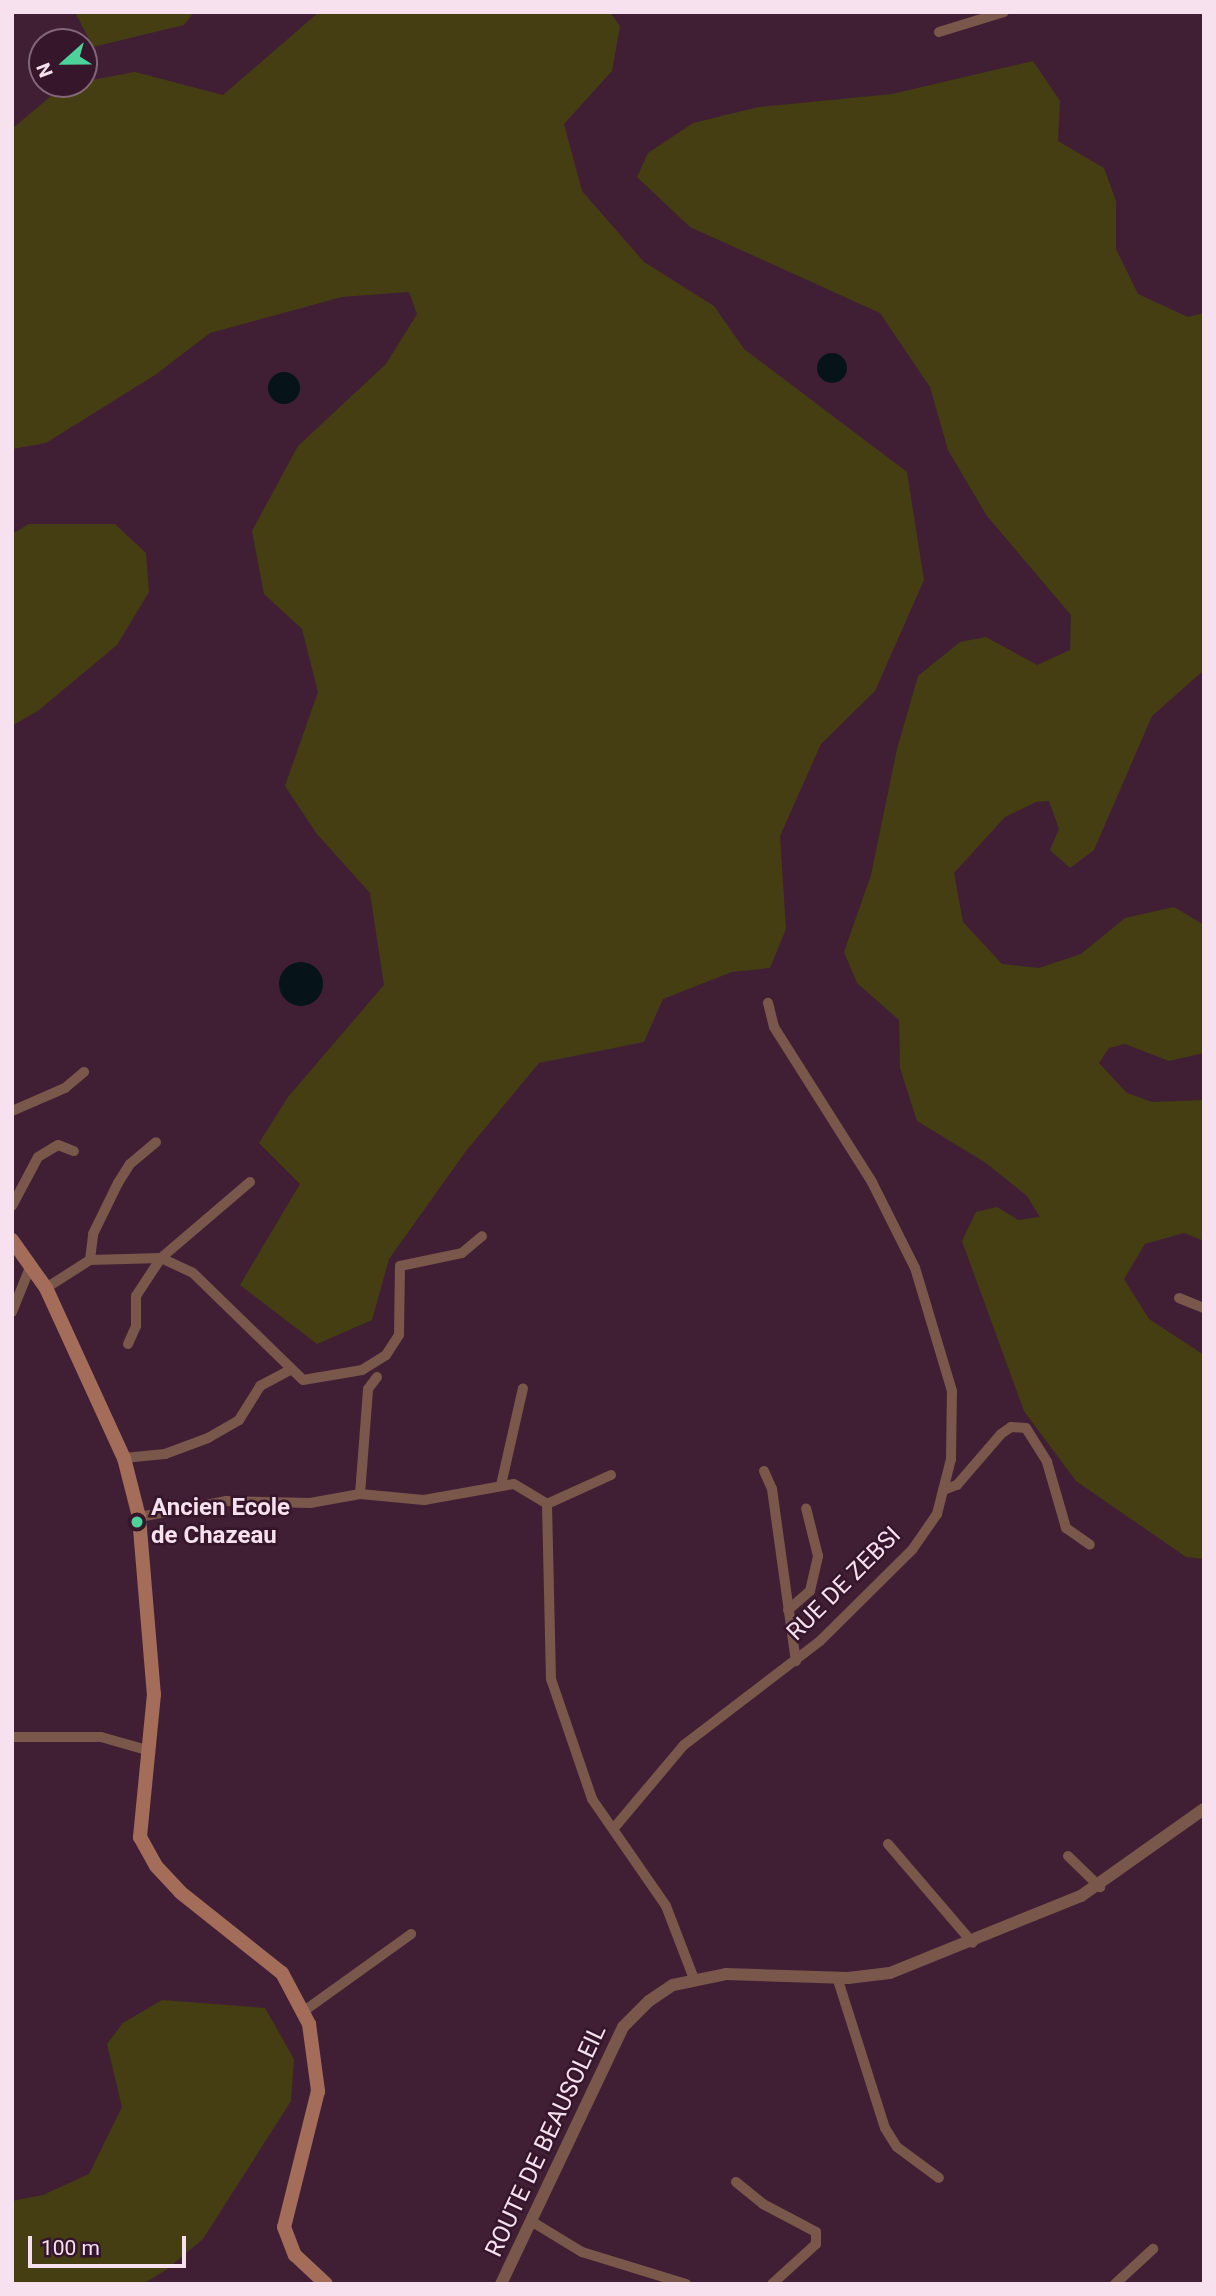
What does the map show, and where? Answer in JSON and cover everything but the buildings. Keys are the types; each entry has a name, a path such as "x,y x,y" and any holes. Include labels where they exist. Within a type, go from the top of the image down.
{"main road":[{"path":"12,1240 46,1288 124,1458 139,1517 153,1694 139,1824 150,1857 199,1908 282,1973 304,2011 314,2039 318,2091 284,2227 295,2255 326,2284"}],"street":[{"path":"939,32 1004,12"},
{"name":"RUE DE ZEBSI","path":"614,1828 684,1745 796,1661 912,1549 937,1514 951,1459 952,1391 915,1268 872,1182 774,1027 768,1003"},
{"path":"12,1111 65,1088 84,1072"},
{"path":"90,1260 93,1234 118,1183 130,1164 156,1142"},
{"path":"12,1206 38,1157 58,1145 74,1151"},
{"path":"128,1344 136,1326 136,1296 161,1258 250,1182"},
{"path":"46,1288 90,1260 161,1258 193,1273 303,1380 344,1374 386,1355 400,1335 400,1266 421,1258 447,1259 462,1253 482,1236"},
{"path":"12,1312 31,1265"},
{"path":"1179,1298 1204,1308"},
{"path":"124,1458 165,1454 208,1438 239,1420 260,1386 290,1370"},
{"path":"360,1494 368,1389 377,1377"},
{"path":"500,1485 523,1388"},
{"path":"943,1490 957,1485 1001,1434 1011,1427 1026,1428 1048,1462 1066,1528 1090,1545"},
{"path":"764,1471 772,1489 796,1661"},
{"path":"547,1504 611,1475"},
{"path":"139,1517 226,1501 310,1503 360,1494 424,1500 513,1484 547,1504"},
{"path":"547,1504 551,1679 592,1799 666,1906 694,1979"},
{"path":"788,1610 810,1591 818,1556 806,1508"},
{"path":"12,1737 101,1737 147,1750"},
{"name":"ROUTE DE BEAUSOLEIL","path":"501,2284 622,2027 657,1996 694,1979 726,1973 837,1977 890,1973 973,1943 1100,1887 1204,1809"},
{"path":"888,1844 973,1943"},
{"path":"1068,1856 1100,1887"},
{"path":"304,2011 411,1934"},
{"path":"837,1977 884,2129 897,2147 939,2178"},
{"path":"736,2182 763,2204 816,2232 816,2244 772,2284"},
{"path":"531,2221 582,2252 686,2284"},
{"path":"1115,2284 1153,2249"}],"shaded area":[{"path":"75,12 194,12 184,25 98,46 98,28 83,28"},
{"path":"319,12 610,12 620,26 612,71 564,124 582,191 644,262 714,306 744,349 907,472 924,580 875,691 821,744 780,836 786,929 770,968 732,972 663,999 644,1042 539,1063 466,1151 389,1259 372,1320 317,1344 240,1285 300,1184 259,1143 288,1097 384,985 370,893 317,834 285,786 318,692 302,629 264,594 252,531 298,446 386,364 417,314 409,292 342,297 210,333 155,375 46,443 12,449 12,129 49,98 98,98 98,79 135,72 223,95"},
{"path":"1033,61 1060,101 1058,141 1104,168 1116,201 1116,249 1138,294 1188,317 1204,313 1204,670 1152,716 1094,850 1070,868 1050,850 1059,829 1049,801 1036,802 1005,817 954,873 963,922 1002,964 1039,968 1081,954 1125,918 1174,907 1204,925 1204,1053 1169,1061 1125,1044 1109,1048 1099,1063 1127,1093 1152,1102 1204,1100 1204,1241 1184,1233 1145,1244 1124,1279 1149,1319 1204,1355 1204,1559 1186,1557 1076,1481 1024,1411 962,1241 976,1212 997,1207 1018,1220 1040,1217 1027,1196 986,1163 917,1121 900,1068 899,1020 857,983 844,952 871,875 897,749 918,676 960,642 986,637 1037,665 1070,650 1071,615 987,516 948,450 930,387 880,313 690,227 637,177 648,153 693,123 759,107 892,94"},
{"path":"832,353 838,354 846,362 846,374 838,382 832,383 826,382 818,374 817,368 818,362 826,354"},
{"path":"284,372 295,377 300,388 295,399 284,404 273,399 268,388 273,377"},
{"path":"29,524 115,524 146,553 149,592 117,645 39,710 12,726 12,534"},
{"path":"301,962 316,969 323,984 316,999 301,1006 286,999 279,984 286,969"},
{"path":"162,2000 265,2008 294,2059 291,2101 203,2239 166,2270 143,2284 12,2284 12,2201 43,2195 89,2174 122,2107 107,2044 123,2023"}],"place":[{"name":"Ancien Ecole de Chazeau","path":"137,1522"}]}
